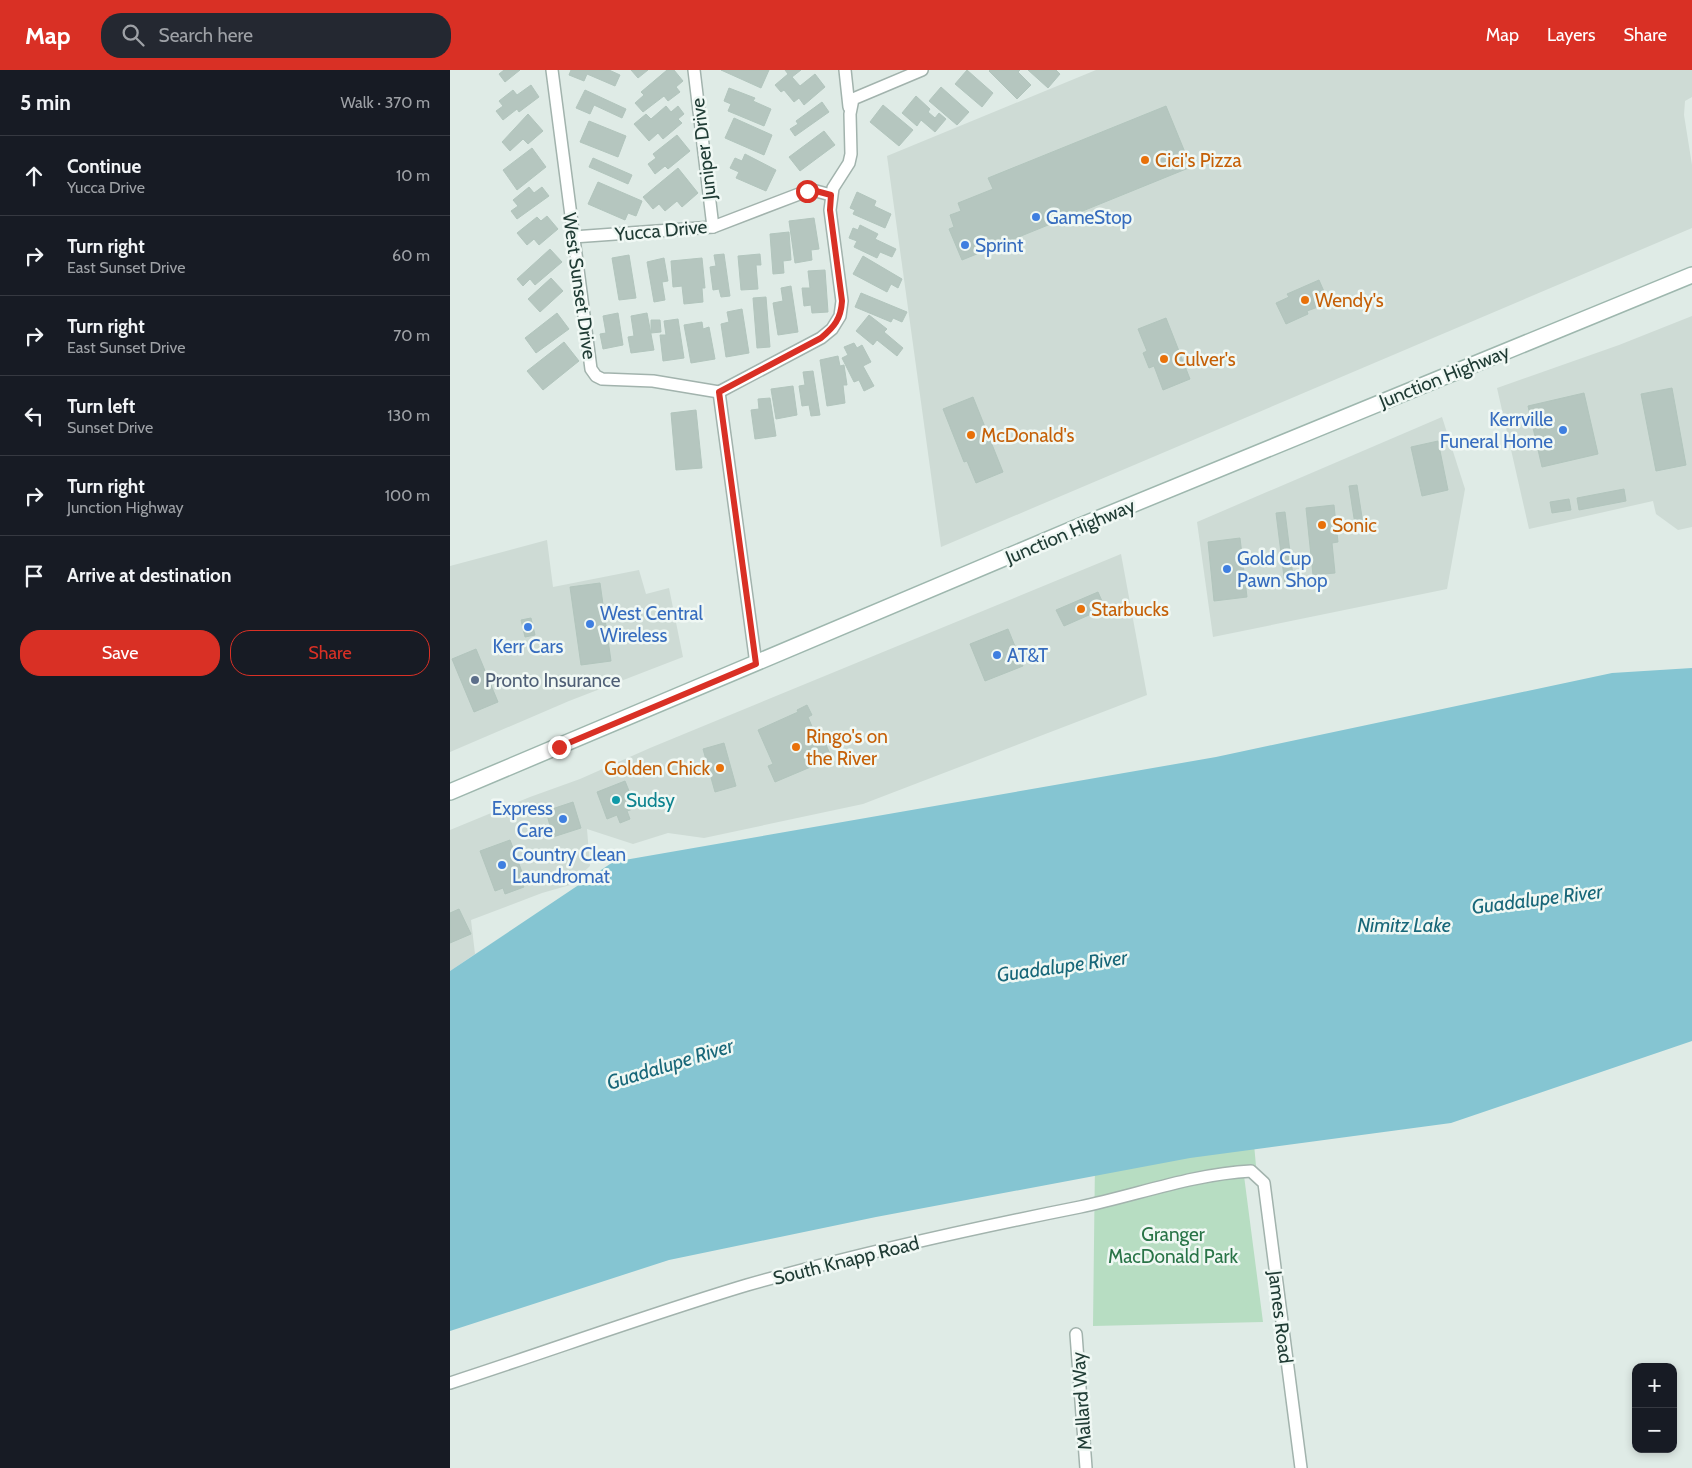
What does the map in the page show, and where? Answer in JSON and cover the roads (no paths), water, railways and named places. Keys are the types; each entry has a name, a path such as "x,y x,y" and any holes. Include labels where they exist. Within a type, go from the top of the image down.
{"main road":[{"name":"Junction Highway","path":"450,792 1080,526 1692,275"}],"street":[{"name":"West Sunset Drive","path":"552,70 588,358 596,376 602,379 653,381 719,392"},
{"name":"Juniper Drive","path":"694,70 712,227"},
{"path":"756,664 719,392 821,338 837,323 842,301 830,210 831,195 851,154 850,114 845,70"},
{"path":"850,114 853,99 922,70"},
{"name":"Yucca Drive","path":"573,237 712,227 807,191 831,195"},
{"name":"South Knapp Road","path":"450,1383 673,1308 760,1282 896,1247 1104,1202 1177,1183 1215,1175 1251,1171"},
{"name":"James Road","path":"1251,1171 1264,1183 1301,1468"},
{"name":"Mallard Way","path":"1076,1334 1086,1468"}],"water":[{"name":"Nimitz Lake","path":"1692,668 1692,1041 1451,1123 1190,1158 876,1217 669,1260 450,1331 450,971 613,862 1216,757 1612,673"}],"place":[{"name":"Cici's Pizza","path":"1145,160"},
{"name":"GameStop","path":"1036,217"},
{"name":"Sprint","path":"965,245"},
{"name":"Wendy's","path":"1305,300"},
{"name":"Culver's","path":"1164,359"},
{"name":"Kerrville Funeral Home","path":"1563,430"},
{"name":"McDonald's","path":"971,435"},
{"name":"Sonic","path":"1322,525"},
{"name":"Gold Cup Pawn Shop","path":"1227,569"},
{"name":"Starbucks","path":"1081,609"},
{"name":"West Central Wireless","path":"590,624"},
{"name":"Kerr Cars","path":"528,627"},
{"name":"AT&T","path":"997,655"},
{"name":"Pronto Insurance","path":"475,680"},
{"name":"Ringo's on the River","path":"796,747"},
{"name":"Golden Chick","path":"720,768"},
{"name":"Sudsy","path":"616,800"},
{"name":"Express Care","path":"563,819"},
{"name":"Country Clean Laundromat","path":"502,865"}],"water label":[{"name":"Guadalupe River","path":"1537,899"},
{"name":"Guadalupe River","path":"1062,966"},
{"name":"Guadalupe River","path":"670,1064"}],"park label":[{"name":"Granger MacDonald Park","path":"1173,1245"}]}
